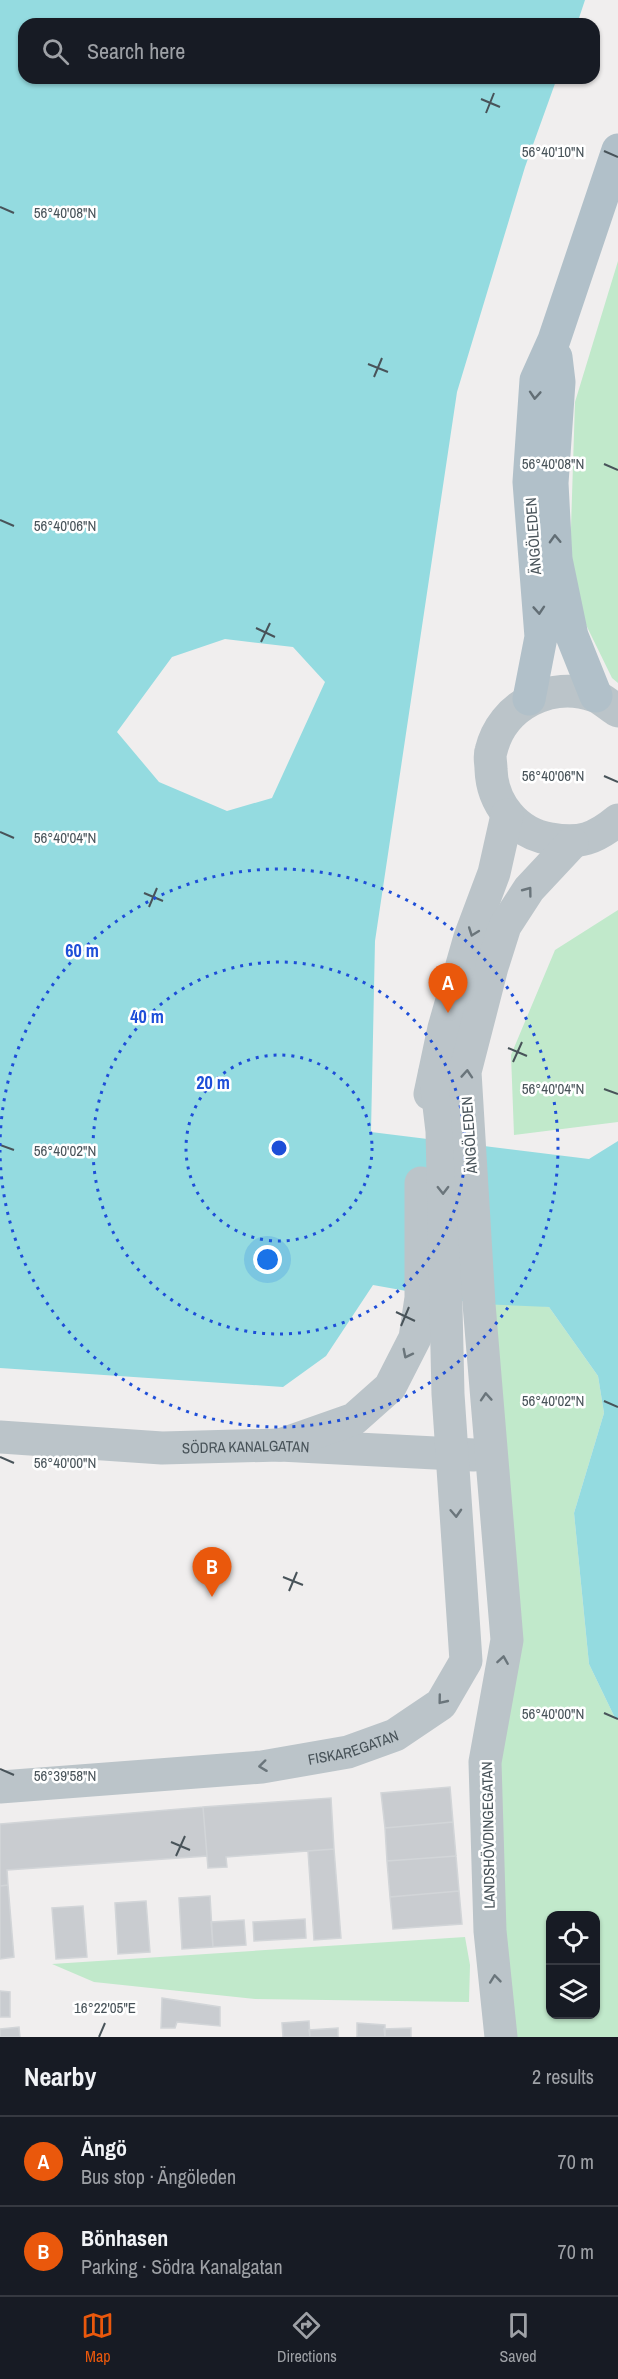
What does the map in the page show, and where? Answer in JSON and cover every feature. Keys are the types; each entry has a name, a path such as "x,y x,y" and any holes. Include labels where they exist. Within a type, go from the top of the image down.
{"main road":[{"name":"ÄNGÖLEDEN","path":"529,699 541,638 530,470 536,380 554,340 618,150"},
{"name":"ÄNGÖLEDEN","path":"554,340 559,382 552,483 555,560 572,636 607,704"}],"street":[{"name":"ÄNGÖLEDEN","path":"607,704 562,690 529,699 504,721 490,752 491,785 507,815 536,837 572,843 600,835 618,820"},
{"name":"ÄNGÖLEDEN","path":"490,1455 479,1304 444,1131 435,1072 444,1028 470,937 494,873 507,815"},
{"name":"ÄNGÖLEDEN","path":"453,1455 448,1394 433,1302 444,1131 465,1072 505,926 529,889 572,843"},
{"name":"ÄNGÖLEDEN","path":"280,1445 354,1419 390,1387 433,1302"},
{"name":"SÖDRA KANALGATAN","path":"0,1437 162,1448 280,1445 490,1455"},
{"name":"FISKAREGATAN","path":"0,1787 262,1767 348,1752 395,1735 441,1704 466,1661 453,1455"},
{"name":"LANDSHÖVDINGEGATAN","path":"490,1455 507,1640 485,1762 490,1931 501,2037"}],"green space":[{"path":"618,261 618,683 612,678 569,590 575,402"},
{"path":"618,910 618,1122 514,1135 511,1055 555,950"},
{"path":"478,1296 549,1307 598,1376 604,1413 574,1513 589,1664 618,1720 618,2037 501,2037 497,1695"},
{"path":"465,1937 470,1965 469,2002 255,1999 94,1982 52,1964"}],"water":[{"path":"0,0 585,0 579,18 18,18 18,84 555,84 525,167 457,392 375,941 371,1132 589,1159 618,1141 618,1720 589,1664 574,1513 604,1413 598,1376 549,1307 479,1304 373,1285 326,1356 283,1387 0,1368","holes":["225,639 293,647 325,682 272,798 227,811 159,782 117,732 172,657"]}],"building":[{"path":"450,1787 453,1822 385,1828 381,1793"},
{"path":"331,1798 334,1849 226,1857 227,1867 208,1868 203,1807"},
{"path":"203,1807 207,1856 7,1870 8,1885 0,1886 0,1824"},
{"path":"453,1822 456,1856 387,1861 385,1828"},
{"path":"334,1849 341,1938 314,1940 308,1851"},
{"path":"456,1856 459,1891 390,1897 387,1861"},
{"path":"8,1885 14,1957 0,1959 0,1886"},
{"path":"459,1891 462,1924 393,1929 390,1897"},
{"path":"210,1896 213,1947 182,1949 179,1898"},
{"path":"146,1901 150,1952 118,1954 115,1903"},
{"path":"83,1906 87,1957 56,1959 52,1908"},
{"path":"305,1919 306,1938 254,1941 253,1922"},
{"path":"244,1920 246,1945 213,1947 211,1922"},
{"path":"0,1991 10,1992 10,2017 0,2017"},
{"path":"162,1998 220,2007 220,2026 177,2022 175,2028 161,2028"},
{"path":"309,2021 310,2037 283,2037 282,2023"},
{"path":"357,2023 385,2025 385,2037 357,2037"},
{"path":"19,2027 20,2037 0,2037 0,2029"},
{"path":"338,2028 338,2037 310,2037 309,2030"},
{"path":"411,2028 411,2037 385,2037 384,2029"}],"place":[{"name":"Ängö","path":"448,1013"},
{"name":"Bönhasen","path":"212,1597"}]}
